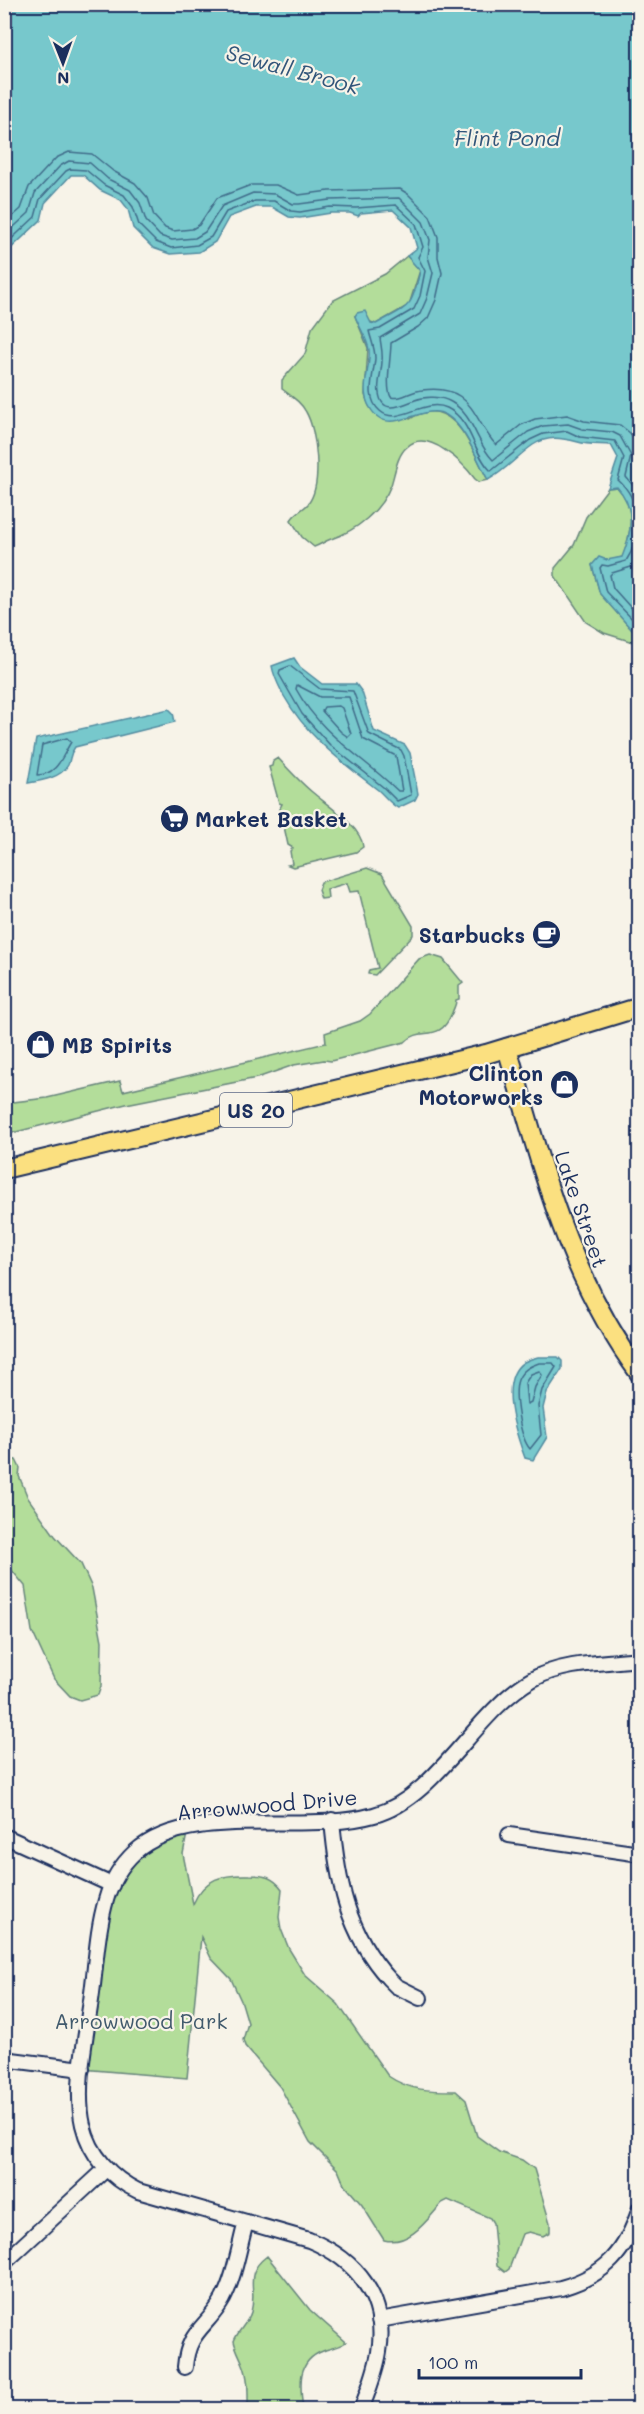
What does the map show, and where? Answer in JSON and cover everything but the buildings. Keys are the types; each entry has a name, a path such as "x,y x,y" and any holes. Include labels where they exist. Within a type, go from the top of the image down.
{"main road":[{"name":"US 20","path":"4,1169 507,1048 639,1007"},
{"name":"Lake Street","path":"507,1048 558,1219 572,1255 613,1336 639,1374"}],"street":[{"name":"Arrowwood Drive","path":"361,2409 379,2352 379,2320 368,2287 344,2259 309,2240 138,2191 126,2185 106,2169 92,2148 83,2126 80,2103 82,2068 102,1918 112,1885 134,1853 173,1831 203,1826 332,1820 374,1815 407,1799 513,1693 536,1678 564,1668 639,1659"},
{"path":"332,1820 338,1878 354,1926 389,1979 396,1986 420,1998"},
{"path":"509,1835 639,1854"},
{"path":"4,1836 112,1885"},
{"path":"4,2059 82,2068"},
{"path":"4,2263 106,2169"},
{"path":"379,2320 572,2285 595,2274 613,2259 627,2240 639,2208"},
{"path":"185,2367 190,2341 215,2311 227,2290 246,2222"}],"green space":[{"path":"407,256 420,270 409,305 376,324 355,316 368,348 365,395 369,406 410,419 425,412 438,412 449,418 468,440 488,480 479,482 454,457 434,444 425,441 415,442 404,450 387,494 367,519 350,531 314,547 302,537 291,520 308,504 316,484 317,458 313,432 304,408 282,389 282,380 305,354 312,328 332,301 385,274"},
{"path":"617,487 628,503 630,512 630,529 623,557 592,565 600,594 632,630 639,633 639,644 604,633 586,622 555,576 555,568 574,545 586,517 608,488"},
{"path":"278,758 308,788 350,824 361,839 363,847 356,852 293,867 288,865 292,864 290,851 293,848 288,845 280,808 282,804 279,803 269,767"},
{"path":"367,868 382,874 413,926 413,935 375,975 368,974 369,970 378,968 359,891 350,892 347,883 327,889 328,898 321,899 318,890 321,882"},
{"path":"430,955 443,959 463,983 459,986 459,999 456,1000 447,1023 436,1032 418,1035 405,1042 331,1061 294,1065 257,1078 126,1104 16,1132 7,1131 5,1103 47,1098 120,1081 123,1091 326,1043 325,1033 360,1021 370,1014 419,959"},
{"path":"4,1459 16,1460 20,1468 19,1476 28,1498 55,1536 81,1564 92,1588 102,1641 101,1686 98,1695 80,1700 70,1696 54,1679 32,1631 25,1586 5,1562"},
{"name":"Arrowwood Park","path":"188,1828 183,1854 193,1904 203,1888 223,1877 260,1876 275,1882 282,1889 279,1917 289,1949 305,1975 338,2004 388,2076 412,2087 456,2091 466,2100 477,2136 499,2152 522,2160 534,2169 550,2223 550,2232 543,2236 529,2232 522,2234 509,2269 505,2272 497,2266 493,2223 490,2218 448,2200 442,2203 424,2224 410,2235 393,2241 384,2240 362,2205 344,2184 338,2170 310,2142 280,2087 245,2046 243,2040 248,2023 242,2003 231,1979 211,1958 201,1937 187,2078 82,2069 100,1935 126,1863"},
{"path":"267,2256 310,2310 346,2342 314,2355 308,2361 301,2383 303,2409 248,2409 246,2375 234,2341 251,2312 255,2269"}],"water":[{"name":"Flint Pond","path":"5,4 639,5 639,633 632,630 600,594 592,565 599,557 607,560 622,557 630,530 630,512 623,495 617,487 608,488 618,458 611,445 586,444 561,439 544,440 533,445 488,480 465,436 453,420 446,415 437,412 395,421 385,420 376,415 368,404 365,384 369,350 355,316 365,311 371,323 376,324 402,309 411,300 420,271 407,256 417,248 411,227 393,210 361,213 358,216 350,213 331,213 300,218 289,217 272,207 256,207 229,217 215,242 199,252 170,254 153,248 133,228 128,209 121,200 100,190 83,175 71,175 45,203 41,220 5,254"},
{"path":"294,658 300,667 322,684 356,684 362,692 374,731 405,745 410,753 418,794 415,800 398,808 395,806 326,748 303,724 284,696 272,666"},
{"path":"169,709 173,713 175,722 75,747 68,765 61,773 28,783 36,739"},
{"path":"538,1357 558,1357 562,1361 562,1369 547,1392 543,1408 547,1437 533,1460 525,1458 521,1448 510,1394 516,1370 524,1362"}],"place":[{"name":"Market Basket","path":"174,818"},
{"name":"Starbucks","path":"546,934"},
{"name":"MB Spirits","path":"41,1044"},
{"name":"Clinton Motorworks","path":"564,1084"}],"water label":[{"name":"Sewall Brook","path":"293,69"}]}
